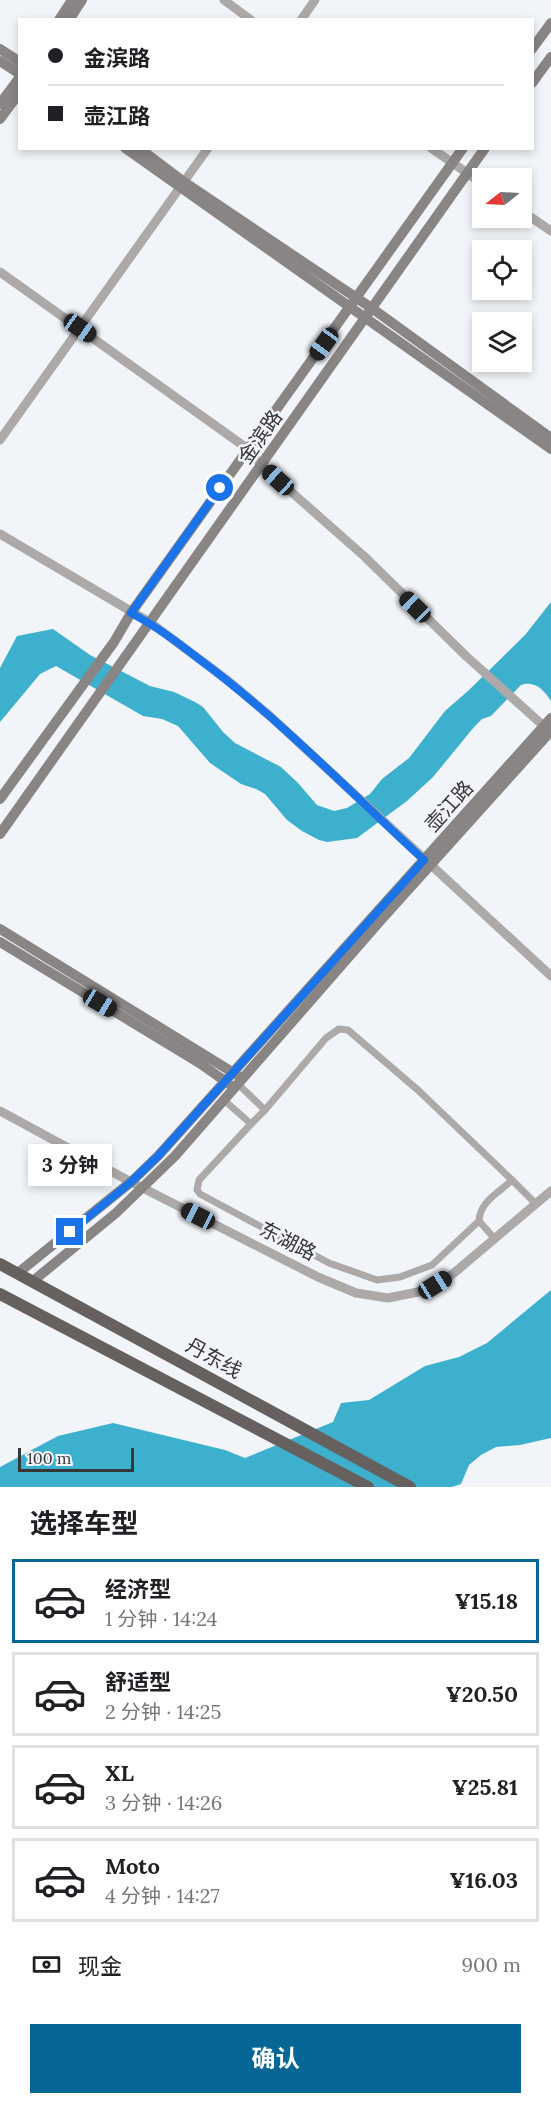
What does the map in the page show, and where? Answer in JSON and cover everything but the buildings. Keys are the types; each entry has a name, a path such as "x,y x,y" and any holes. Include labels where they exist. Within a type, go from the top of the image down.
{"highway":[{"name":"丹东线","path":"0,1264 410,1487"},
{"name":"丹东线","path":"0,1294 368,1487"}],"main road":[{"path":"60,18 72,0"},
{"path":"70,18 82,0"},
{"path":"534,46 551,23"},
{"path":"0,49 18,62"},
{"path":"534,80 551,57"},
{"path":"0,61 18,74"},
{"path":"0,104 18,78"},
{"path":"0,119 18,95"},
{"path":"128,150 357,298 551,438"},
{"path":"141,150 182,185 350,308 551,449"},
{"name":"金滨路","path":"0,800 462,150"},
{"name":"金滨路","path":"0,834 485,150"},
{"name":"壶江路","path":"33,1281 107,1221 175,1156 224,1100 237,1081 549,727"},
{"path":"0,929 237,1081"},
{"path":"0,942 201,1064 225,1081"},
{"name":"壶江路","path":"18,1273 131,1182 225,1081 237,1081"}],"street":[{"path":"224,0 248,18"},
{"path":"302,18 315,0"},
{"path":"0,440 207,150"},
{"path":"434,150 472,176"},
{"path":"532,218 551,231"},
{"path":"0,272 248,449 262,465 364,557 525,711 549,727"},
{"path":"0,534 151,623 226,679 270,716 551,976"},
{"path":"512,1180 483,1205 479,1221 432,1265 400,1277 377,1280 329,1263 200,1194 197,1190 199,1180 265,1110 326,1038 344,1028 419,1091 512,1180 536,1204"},
{"path":"237,1081 265,1110"},
{"path":"224,1100 251,1124"},
{"name":"东湖路","path":"0,1112 131,1182 318,1277 356,1293 388,1298 418,1292 454,1274 551,1191"},
{"path":"479,1221 494,1238"}],"water":[{"path":"551,602 551,701 539,687 531,684 521,685 491,716 482,719 474,727 433,777 407,801 357,838 327,842 302,831 287,820 265,794 241,784 210,763 178,726 162,719 143,716 56,666 40,674 0,722 0,668 17,636 53,629 90,655 150,686 174,692 203,707 235,743 281,767 317,805 334,811 347,808 370,794 382,779 409,758 445,711 525,635"},
{"path":"551,1290 551,1438 520,1445 496,1447 469,1465 461,1484 452,1487 0,1487 0,1467 58,1436 113,1423 225,1450 245,1458 333,1422 341,1403 369,1400 425,1366 459,1357 487,1343"}],"route":[{"path":"70,1232 131,1182 158,1156 424,860 270,716 226,679 151,623 131,613 220,488"}]}
